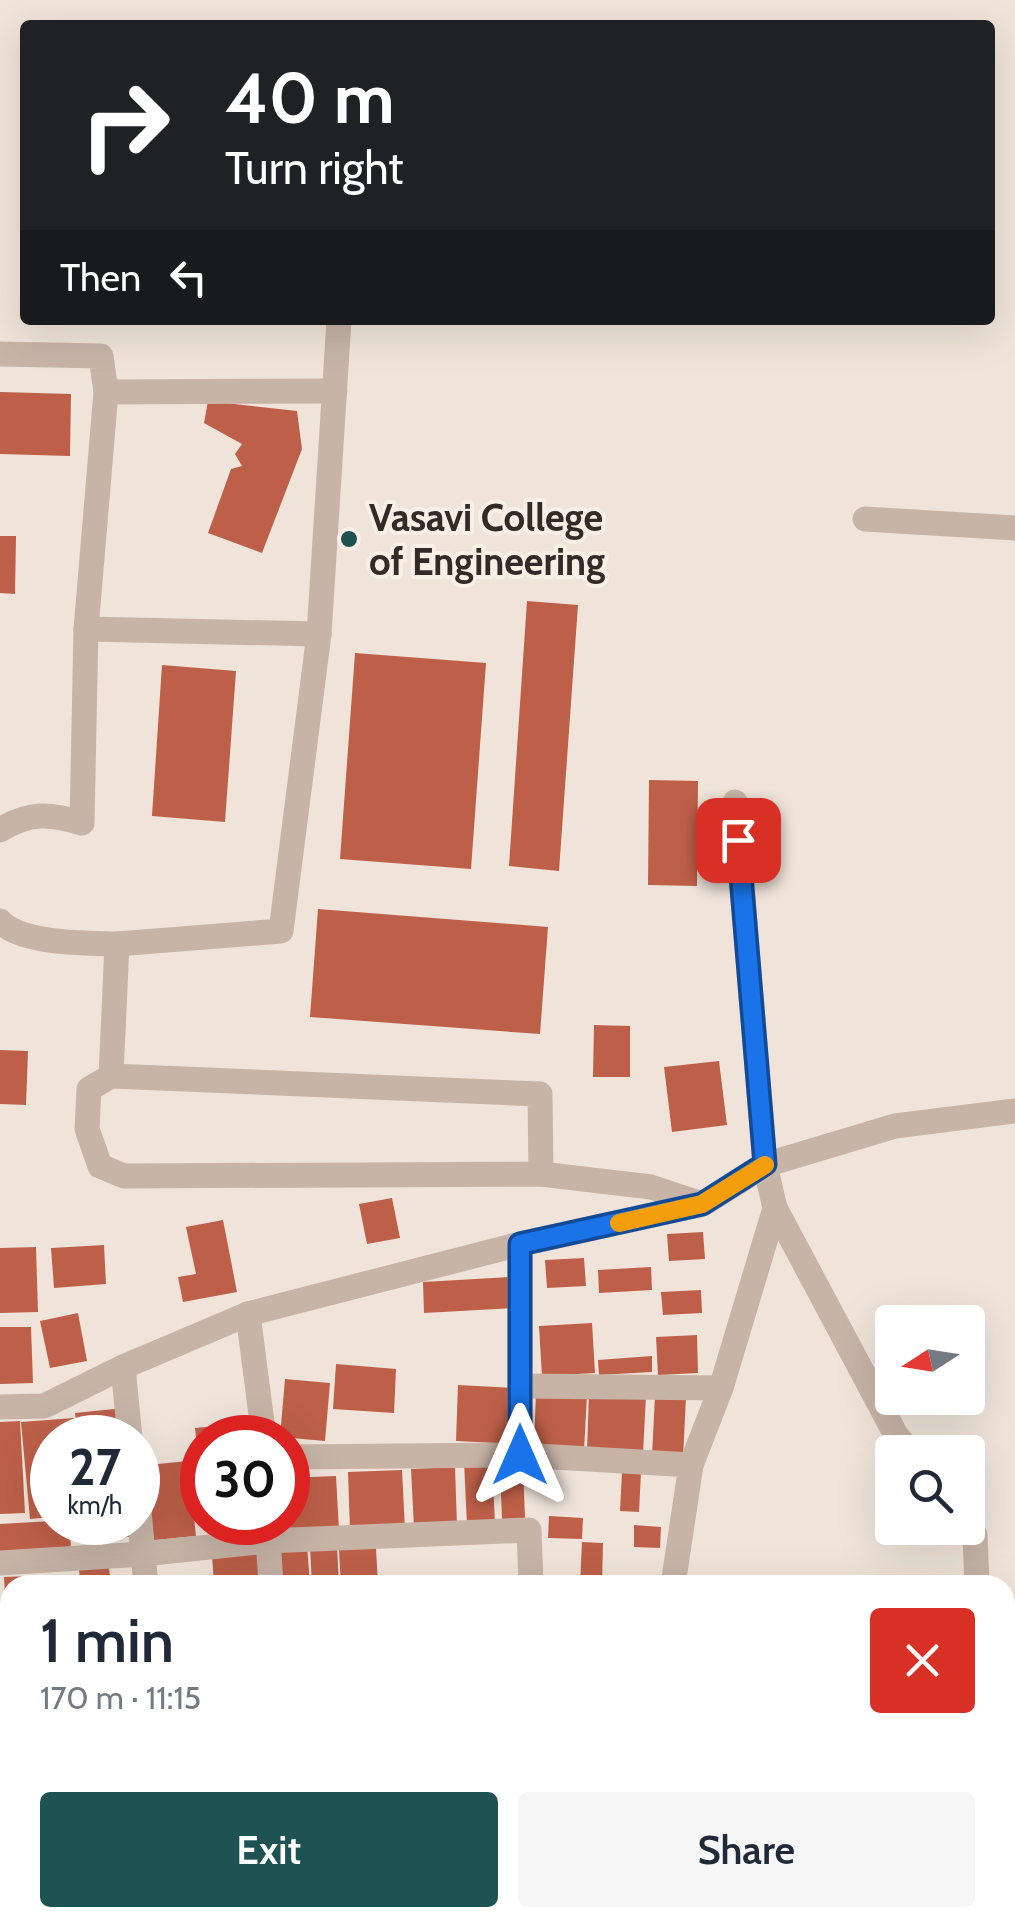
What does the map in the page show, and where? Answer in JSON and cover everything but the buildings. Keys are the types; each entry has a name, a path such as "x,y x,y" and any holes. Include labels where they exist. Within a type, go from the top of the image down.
{"street":[{"path":"0,921 7,930 58,941 117,944 282,930 318,634 338,325"},
{"path":"0,354 101,356 106,392 86,629 82,823 58,815 20,817 0,830"},
{"path":"106,392 335,390"},
{"path":"866,519 1015,528"},
{"path":"86,629 318,634"},
{"path":"735,802 765,1164 775,1208 896,1435"},
{"path":"112,1076 117,944"},
{"path":"541,1174 540,1094 112,1076 89,1089 87,1129 100,1166 124,1176 541,1174 651,1187 702,1204"},
{"path":"0,1406 44,1406 122,1366 248,1314 520,1244 702,1204 765,1164 895,1126 1015,1111"},
{"path":"674,1575 691,1465 721,1388 775,1208"},
{"path":"520,1244 520,1455"},
{"path":"248,1314 261,1415"},
{"path":"122,1366 127,1415"},
{"path":"520,1386 721,1388"},
{"path":"310,1457 520,1455 691,1465"},
{"path":"310,1532 529,1530 531,1575"},
{"path":"142,1545 145,1575"},
{"path":"0,1562 143,1554 194,1545"},
{"path":"268,1545 270,1575"},
{"path":"975,1545 977,1575"}],"slow traffic":[{"path":"619,1223 702,1204 765,1165"}],"place":[{"name":"Vasavi College of Engineering","path":"349,539"}],"route":[{"path":"520,1455 520,1244 702,1204 765,1164 738,840"}]}
